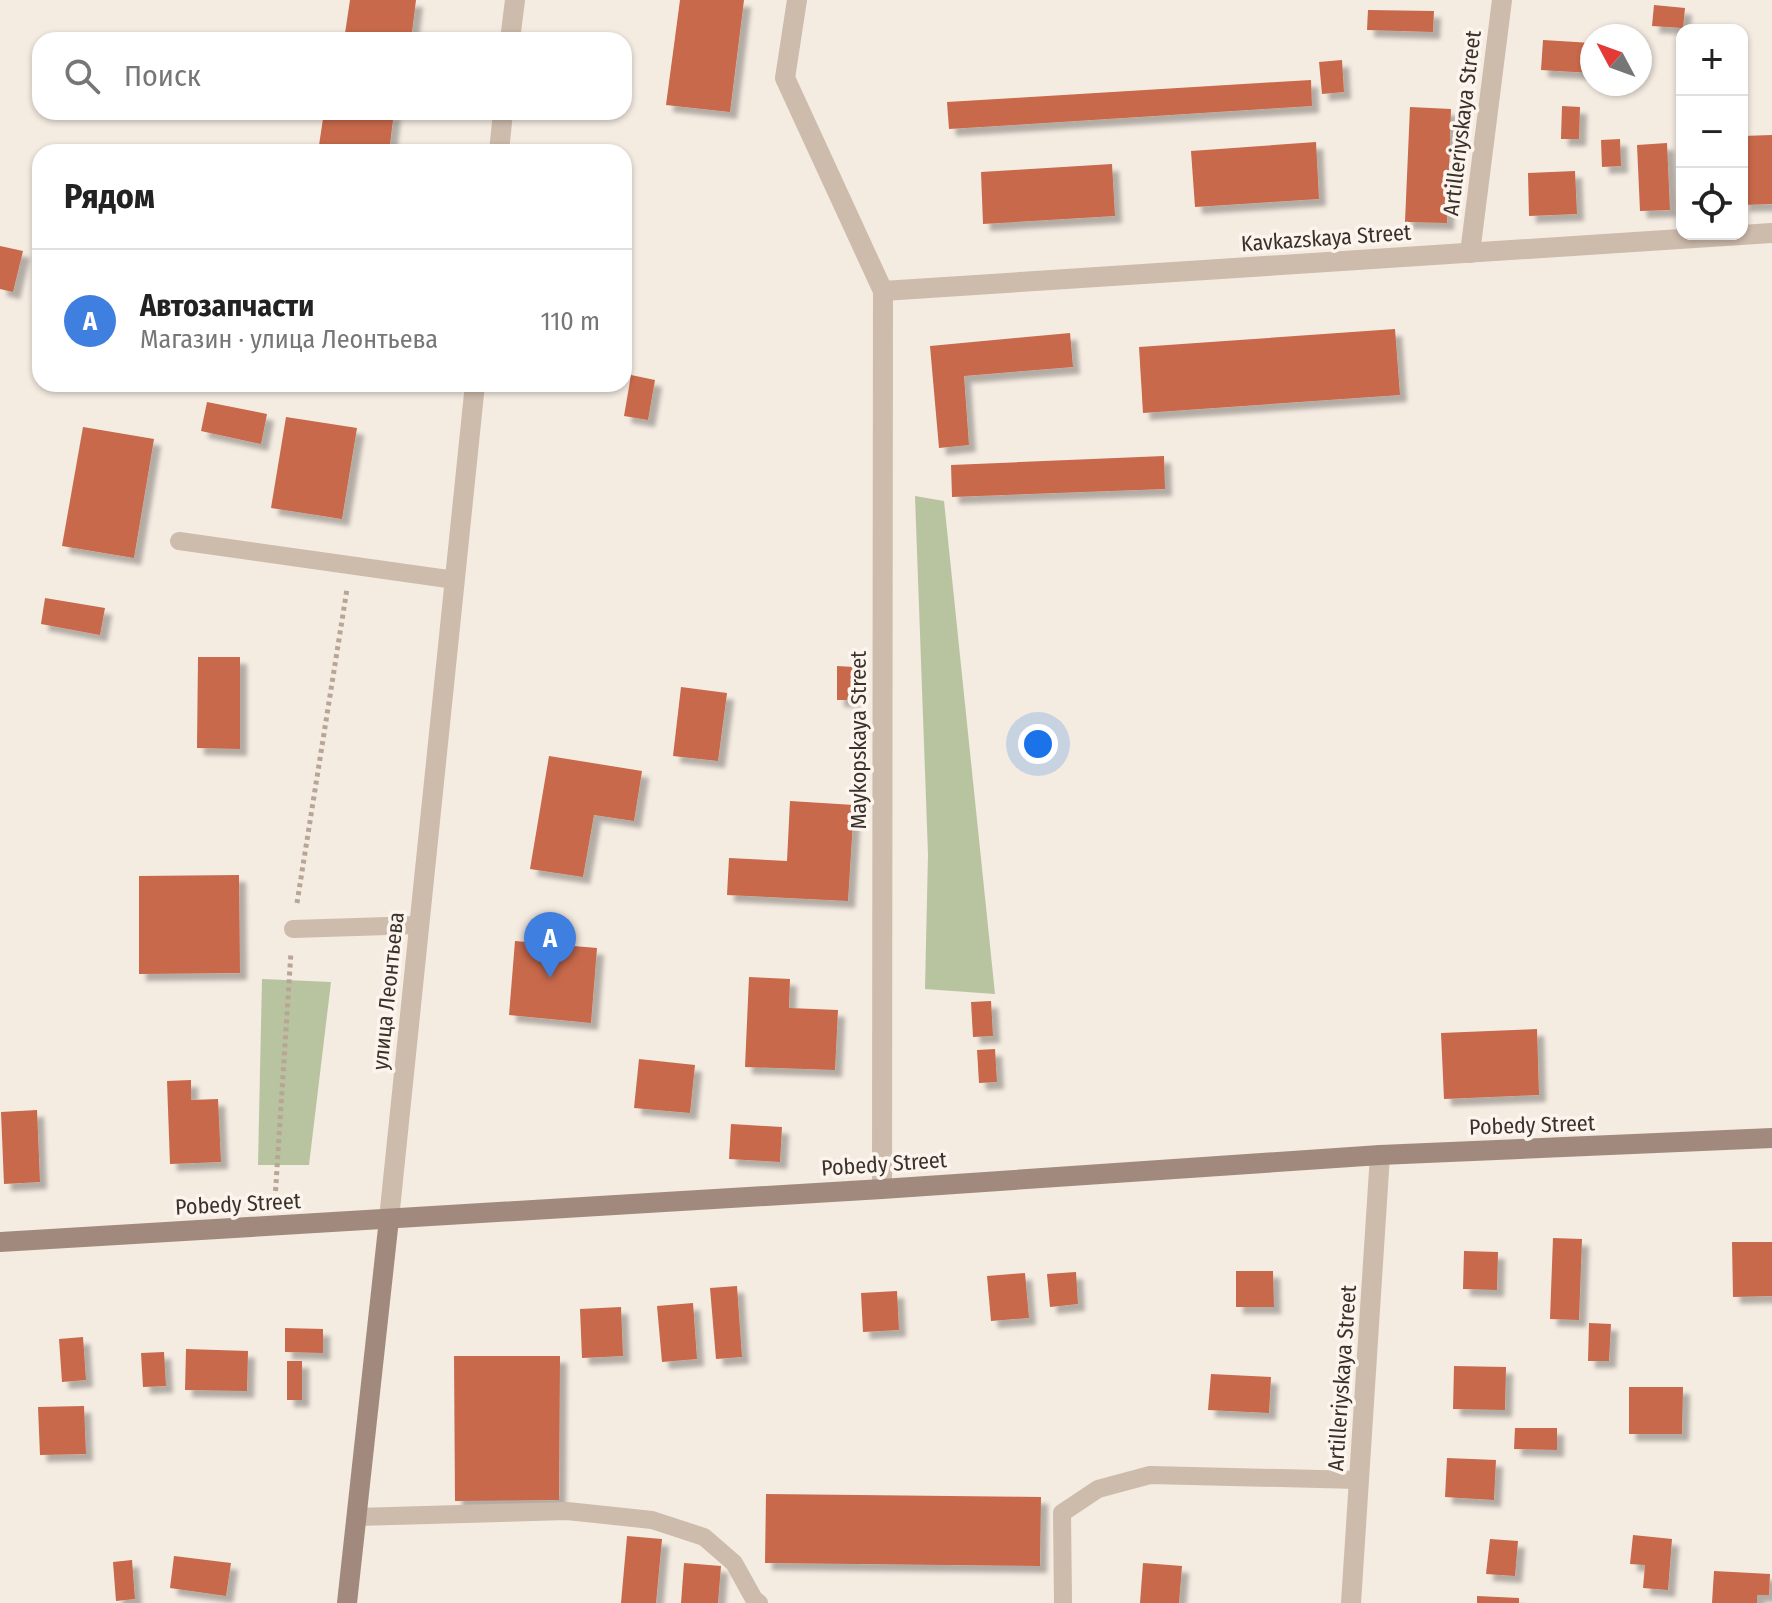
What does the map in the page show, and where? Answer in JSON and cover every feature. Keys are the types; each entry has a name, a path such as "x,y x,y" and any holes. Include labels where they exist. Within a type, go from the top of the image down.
{"street":[{"path":"511,32 515,0"},
{"path":"797,0 785,78 883,291"},
{"name":"Artilleriyskaya Street","path":"1470,253 1502,0"},
{"path":"500,144 502,120"},
{"name":"Kavkazskaya Street","path":"883,291 1772,233"},
{"name":"Maykopskaya Street","path":"882,1189 883,291"},
{"name":"улица Леонтьева","path":"347,1603 474,392"},
{"name":"Pobedy Street","path":"0,1242 882,1189 1380,1155 1772,1138"},
{"name":"Artilleriyskaya Street","path":"1351,1603 1380,1155"}],"lane":[{"path":"179,541 455,580"},
{"path":"293,929 419,925"},
{"path":"1063,1603 1062,1513 1098,1489 1150,1475 1359,1480"},
{"path":"357,1517 567,1511 652,1520 704,1537 734,1563 759,1603"}],"path":[{"path":"275,1199 293,929 351,565"}],"green space":[{"path":"915,496 944,501 995,994 925,989 928,854"},
{"path":"262,979 331,982 309,1165 258,1165"}],"building":[{"path":"350,0 416,0 412,32 345,32"},
{"path":"680,0 744,0 730,112 666,105"},
{"path":"1654,5 1685,8 1683,24 1676,24 1676,28 1652,26"},
{"path":"1368,10 1434,11 1433,32 1367,30"},
{"path":"1543,40 1580,42 1580,72 1541,70"},
{"path":"1342,60 1344,92 1322,94 1319,62"},
{"path":"1311,80 1312,106 949,129 947,102"},
{"path":"1562,106 1580,107 1579,139 1561,139"},
{"path":"1410,107 1451,109 1447,223 1405,222"},
{"path":"323,120 393,120 390,144 319,144"},
{"path":"1772,135 1772,204 1748,205 1748,136"},
{"path":"1620,139 1621,166 1602,167 1601,140"},
{"path":"1316,142 1319,199 1195,207 1191,151"},
{"path":"1667,143 1670,210 1640,211 1637,145"},
{"path":"1112,164 1115,216 983,224 981,172"},
{"path":"1575,171 1577,214 1529,216 1528,173"},
{"path":"0,246 23,251 13,292 0,289"},
{"path":"1395,329 1400,395 1143,413 1139,347"},
{"path":"1070,333 1073,367 964,376 969,445 939,448 930,346"},
{"path":"632,375 655,380 648,420 624,416 628,392 632,392"},
{"path":"207,402 267,414 261,444 201,431"},
{"path":"286,417 357,428 342,519 271,508"},
{"path":"83,427 154,439 134,558 62,546"},
{"path":"1164,456 1165,489 952,497 951,465"},
{"path":"45,598 105,608 100,635 41,624"},
{"path":"198,657 240,657 240,749 197,748"},
{"path":"837,666 854,667 854,700 837,700"},
{"path":"681,687 727,693 718,761 673,756"},
{"path":"549,756 642,771 634,821 594,815 583,877 530,869"},
{"path":"790,801 854,805 848,901 727,895 729,858 787,861"},
{"path":"239,875 240,973 139,974 139,876"},
{"path":"515,941 597,948 591,1023 509,1015"},
{"path":"749,977 790,979 789,1008 838,1010 835,1070 745,1067"},
{"path":"991,1001 993,1036 973,1037 971,1002"},
{"path":"1537,1029 1539,1095 1444,1099 1441,1033"},
{"path":"995,1049 997,1082 979,1083 977,1050"},
{"path":"639,1059 695,1065 690,1113 634,1108"},
{"path":"191,1080 191,1100 218,1099 221,1162 170,1164 167,1081"},
{"path":"37,1110 40,1182 4,1184 1,1112"},
{"path":"731,1124 782,1127 780,1162 729,1159"},
{"path":"1553,1238 1582,1239 1579,1320 1550,1319"},
{"path":"1732,1242 1772,1242 1772,1296 1733,1297"},
{"path":"1464,1251 1498,1252 1497,1290 1463,1289"},
{"path":"1236,1271 1273,1271 1274,1307 1236,1307"},
{"path":"1076,1272 1078,1304 1050,1307 1047,1274"},
{"path":"1025,1273 1029,1318 991,1321 987,1276"},
{"path":"737,1286 742,1357 716,1359 710,1288"},
{"path":"897,1291 899,1330 863,1332 861,1293"},
{"path":"693,1303 697,1359 662,1362 657,1306"},
{"path":"621,1307 623,1356 582,1358 580,1309"},
{"path":"1589,1323 1611,1324 1609,1361 1588,1361"},
{"path":"285,1328 323,1329 323,1353 285,1352"},
{"path":"83,1337 86,1380 62,1382 59,1339"},
{"path":"186,1349 248,1351 247,1391 185,1390"},
{"path":"164,1352 166,1386 143,1387 141,1353"},
{"path":"454,1356 560,1356 559,1500 455,1501"},
{"path":"287,1361 302,1361 302,1400 287,1400"},
{"path":"1454,1366 1506,1367 1505,1410 1453,1409"},
{"path":"1211,1374 1271,1377 1269,1413 1208,1410"},
{"path":"1629,1387 1683,1387 1682,1434 1629,1434"},
{"path":"84,1406 86,1454 40,1455 38,1407"},
{"path":"1515,1428 1557,1428 1557,1450 1514,1449"},
{"path":"1447,1458 1496,1460 1494,1500 1445,1497"},
{"path":"766,1494 1041,1497 1040,1566 765,1563"},
{"path":"1633,1535 1672,1539 1668,1590 1643,1588 1645,1565 1630,1564"},
{"path":"627,1536 662,1539 656,1603 621,1603"},
{"path":"1490,1539 1518,1541 1515,1576 1486,1574"},
{"path":"174,1556 231,1563 226,1596 170,1588"},
{"path":"132,1560 135,1599 116,1601 113,1562"},
{"path":"684,1563 721,1566 718,1603 681,1603"},
{"path":"1143,1563 1182,1566 1179,1603 1140,1603"},
{"path":"1714,1571 1770,1574 1769,1595 1757,1595 1757,1603 1712,1603"},
{"path":"1477,1596 1519,1598 1519,1603 1477,1603"}],"place":[{"name":"Автозапчасти","path":"550,978"}]}
